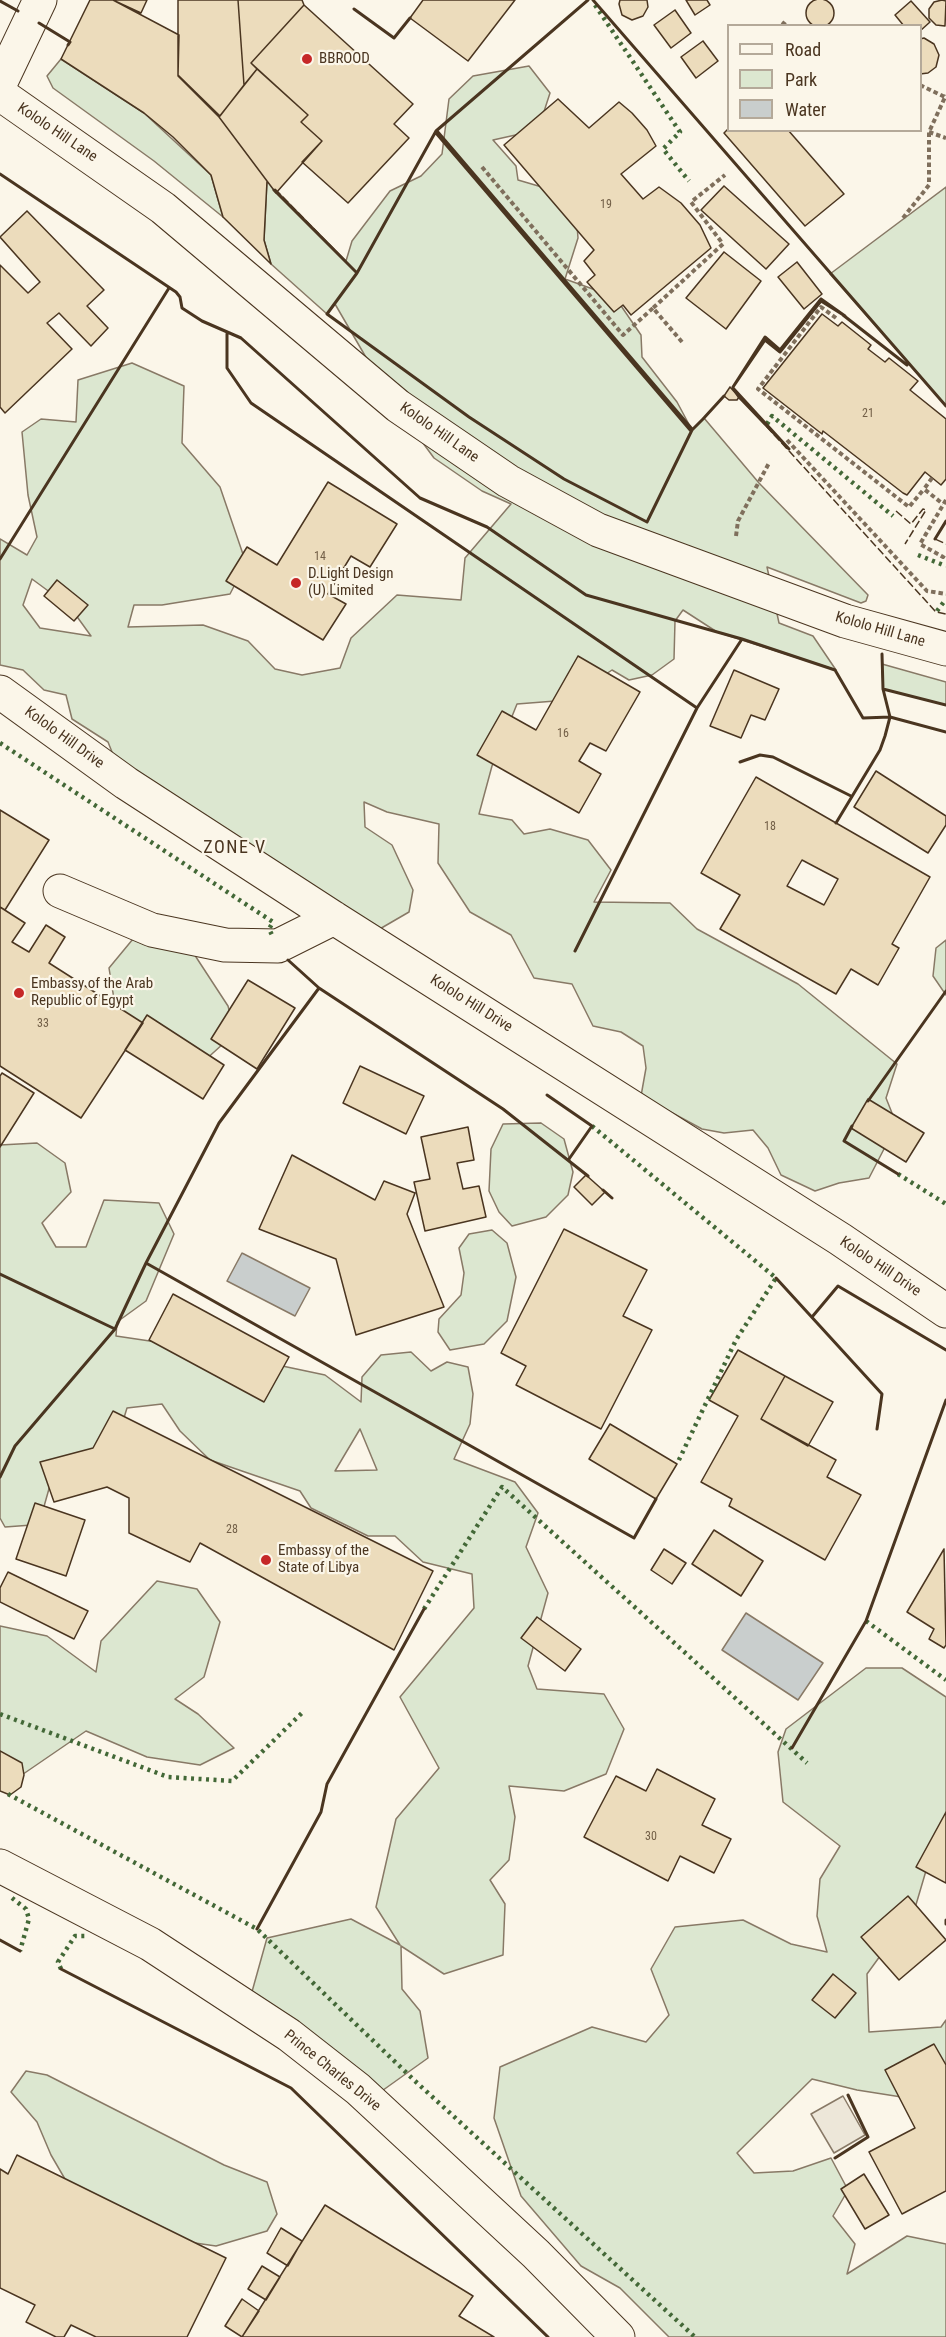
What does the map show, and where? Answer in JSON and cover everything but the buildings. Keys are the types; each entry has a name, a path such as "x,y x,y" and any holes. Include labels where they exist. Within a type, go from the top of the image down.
{"street":[{"path":"0,84 40,0"},
{"name":"Kololo Hill Lane","path":"0,94 163,208 398,406 508,482 598,530 845,621 946,649"},
{"name":"Kololo Hill Drive","path":"0,692 126,783 334,918 840,1239 946,1311"},
{"path":"60,891 152,930 225,945 278,946 334,918"},
{"name":"Prince Charles Drive","path":"0,1866 150,1944 298,2042 358,2089 536,2254 618,2337"}],"path":[{"path":"903,218 929,185 929,132 945,96 922,85"},
{"path":"929,132 946,138"},
{"path":"482,166 623,335 723,244 691,202 725,175"},
{"path":"836,318 821,307 774,371 758,388 909,507 932,478"},
{"path":"653,308 682,342"},
{"path":"787,440 927,591 946,594"},
{"path":"730,579 738,520 769,463"},
{"path":"924,489 944,502 920,544 943,557 946,553"}],"green space":[{"path":"61,59 144,113 211,175 223,217 154,161 53,88 47,76"},
{"path":"529,66 550,93 538,130 493,140 516,166 518,180 552,190 576,212 578,238 565,279 615,297 641,335 642,357 677,402 692,430 704,418 759,483 868,595 866,601 861,603 767,567 779,623 813,636 836,670 717,632 683,610 675,621 674,659 652,675 629,680 612,670 568,700 517,704 492,766 479,814 512,820 524,834 550,829 588,840 611,870 594,902 670,903 697,929 798,984 897,1064 886,1098 892,1113 884,1149 869,1178 839,1183 815,1191 781,1175 768,1148 753,1130 724,1133 702,1129 641,1096 646,1068 643,1046 621,1032 593,1026 572,984 534,978 511,935 470,912 438,863 439,824 387,812 364,802 365,827 392,845 413,890 409,912 378,930 124,782 108,742 72,719 66,695 44,690 23,670 0,665 0,539 27,555 37,537 28,495 22,432 41,419 76,422 78,380 132,363 184,386 182,443 220,487 246,563 230,594 162,605 134,605 128,627 203,625 248,641 275,669 302,675 340,668 351,638 397,595 461,600 465,558 511,504 482,491 434,458 389,397 335,304 327,314 271,264 264,240 267,181 346,261 352,241 390,191 421,176 442,154 449,99 473,76","holes":["32,579 70,607 91,636 40,628 23,605"]},
{"path":"946,187 946,406 830,274"},
{"path":"882,664 946,682 946,705 883,689"},
{"path":"152,916 184,922 196,957 228,1006 233,1025 224,1043 203,1062 130,1047 114,999 109,968"},
{"path":"946,940 946,995 933,976 936,948"},
{"path":"541,1123 564,1139 573,1172 568,1195 546,1217 512,1226 499,1212 489,1191 491,1149 503,1124"},
{"path":"37,1143 65,1163 71,1192 42,1223 56,1247 86,1247 104,1200 159,1203 174,1234 146,1301 117,1322 116,1336 197,1348 325,1375 361,1402 362,1377 381,1355 411,1352 431,1371 447,1362 468,1367 473,1394 470,1424 454,1459 515,1482 538,1513 526,1547 548,1593 528,1666 537,1689 604,1694 624,1729 606,1774 564,1791 509,1786 515,1817 509,1860 490,1880 505,1904 503,1955 444,1974 401,1946 402,1989 420,2011 428,2058 379,2093 248,2006 267,1938 351,1919 400,1945 376,1907 396,1819 439,1768 400,1697 474,1608 472,1574 423,1562 395,1536 368,1536 311,1508 300,1491 210,1460 180,1431 162,1404 127,1408 119,1434 54,1471 43,1510 32,1525 5,1527 0,1518 0,1145","holes":["360,1429 377,1470 335,1471"]},
{"path":"492,1230 507,1243 516,1277 507,1321 484,1344 450,1350 438,1332 439,1319 461,1295 464,1273 459,1248 469,1234"},
{"path":"157,1581 197,1589 220,1622 204,1677 175,1699 198,1714 234,1748 200,1765 147,1757 86,1731 13,1781 0,1772 0,1626 47,1636 96,1672 101,1641"},
{"path":"866,1668 902,1668 946,1697 946,1858 928,1864 915,1908 867,1974 869,2032 941,2027 946,2020 946,2104 857,2090 812,2079 737,2153 754,2173 793,2171 831,2158 848,2190 833,2216 855,2244 847,2274 907,2236 946,2244 946,2337 669,2337 620,2288 581,2266 521,2196 494,2118 500,2067 592,2027 646,2042 669,2015 651,1969 675,1927 743,1920 791,1944 827,1952 817,1916 820,1879 840,1846 783,1802 778,1752 786,1729"},
{"path":"26,2071 47,2075 224,2165 267,2182 277,2214 267,2231 216,2246 160,2238 76,2198 51,2155 37,2122 11,2092"}],"shaded area":[{"path":"843,2096 865,2135 834,2153 811,2114"}],"water":[{"path":"242,1253 310,1288 295,1316 227,1281"},
{"path":"746,1613 823,1663 798,1700 722,1650"}],"hedge":[{"path":"595,5 680,132 663,149 689,181"},
{"path":"767,424 772,416 893,516"},
{"path":"918,555 946,566"},
{"path":"937,611 946,599"},
{"path":"0,743 273,922 269,929 272,935"},
{"path":"592,1126 776,1278 736,1340 677,1464"},
{"path":"898,1174 946,1204"},
{"path":"424,1609 502,1487 807,1763"},
{"path":"866,1621 946,1680"},
{"path":"0,1714 168,1777 232,1781 304,1711"},
{"path":"8,1794 257,1929 415,2081 695,2337"},
{"path":"12,1898 26,1909 29,1919 20,1951"},
{"path":"61,1969 58,1962 75,1936 88,1936"}],"fence":[{"path":"436,131 692,430"},
{"path":"275,189 357,273"},
{"path":"737,394 936,612 946,614"},
{"path":"896,511 911,524 923,509 926,510 905,544"},
{"path":"946,521 935,539 946,544"}],"wall":[{"path":"588,0 436,131 357,273 327,314 469,417 564,479 647,522 692,430 704,418"},
{"path":"593,0 946,406"},
{"path":"0,1 18,11"},
{"path":"354,9 394,38 410,18"},
{"path":"39,23 70,42 68,45"},
{"path":"437,131 692,429 691,431 436,133 437,131"},
{"path":"0,174 176,292 180,297 182,308 202,321 241,338 420,498 487,527 586,595 742,639 835,670 863,718 890,717 946,732"},
{"path":"274,190 357,273"},
{"path":"0,559 169,288"},
{"path":"821,299 845,316 821,301 780,352 765,340 733,387 765,337 780,350 821,299"},
{"path":"843,315 907,365"},
{"path":"227,333 227,368 251,403 697,708"},
{"path":"733,388 789,449 739,397 733,388"},
{"path":"703,419 724,396"},
{"path":"935,539 946,521"},
{"path":"575,951 697,708 742,639"},
{"path":"836,823 880,750 885,736 890,717 883,689 882,654"},
{"path":"883,689 946,705"},
{"path":"740,762 760,755 773,757 851,796"},
{"path":"288,960 319,988 503,1109 588,1176"},
{"path":"115,1329 146,1263 219,1123 319,988"},
{"path":"868,1101 946,991"},
{"path":"547,1095 592,1126 569,1159"},
{"path":"852,1126 844,1141 898,1174"},
{"path":"603,1190 612,1198"},
{"path":"146,1263 634,1538 656,1499"},
{"path":"0,1274 115,1329 15,1446 0,1477"},
{"path":"776,1278 882,1394 877,1429"},
{"path":"812,1317 838,1286 946,1350"},
{"path":"792,1748 866,1621 946,1400"},
{"path":"257,1929 321,1812 327,1784 424,1609"},
{"path":"0,1940 20,1951"},
{"path":"61,1969 291,2088 548,2337"},
{"path":"835,2158 868,2137 848,2095"}],"place":[{"name":"BBROOD","path":"307,59"},
{"name":"D.Light Design (U) Limited","path":"296,583"},
{"name":"Embassy of the Arab Republic of Egypt","path":"19,993"},
{"name":"Embassy of the State of Libya","path":"266,1560"}],"district":[{"name":"ZONE V","path":"235,848"}]}
